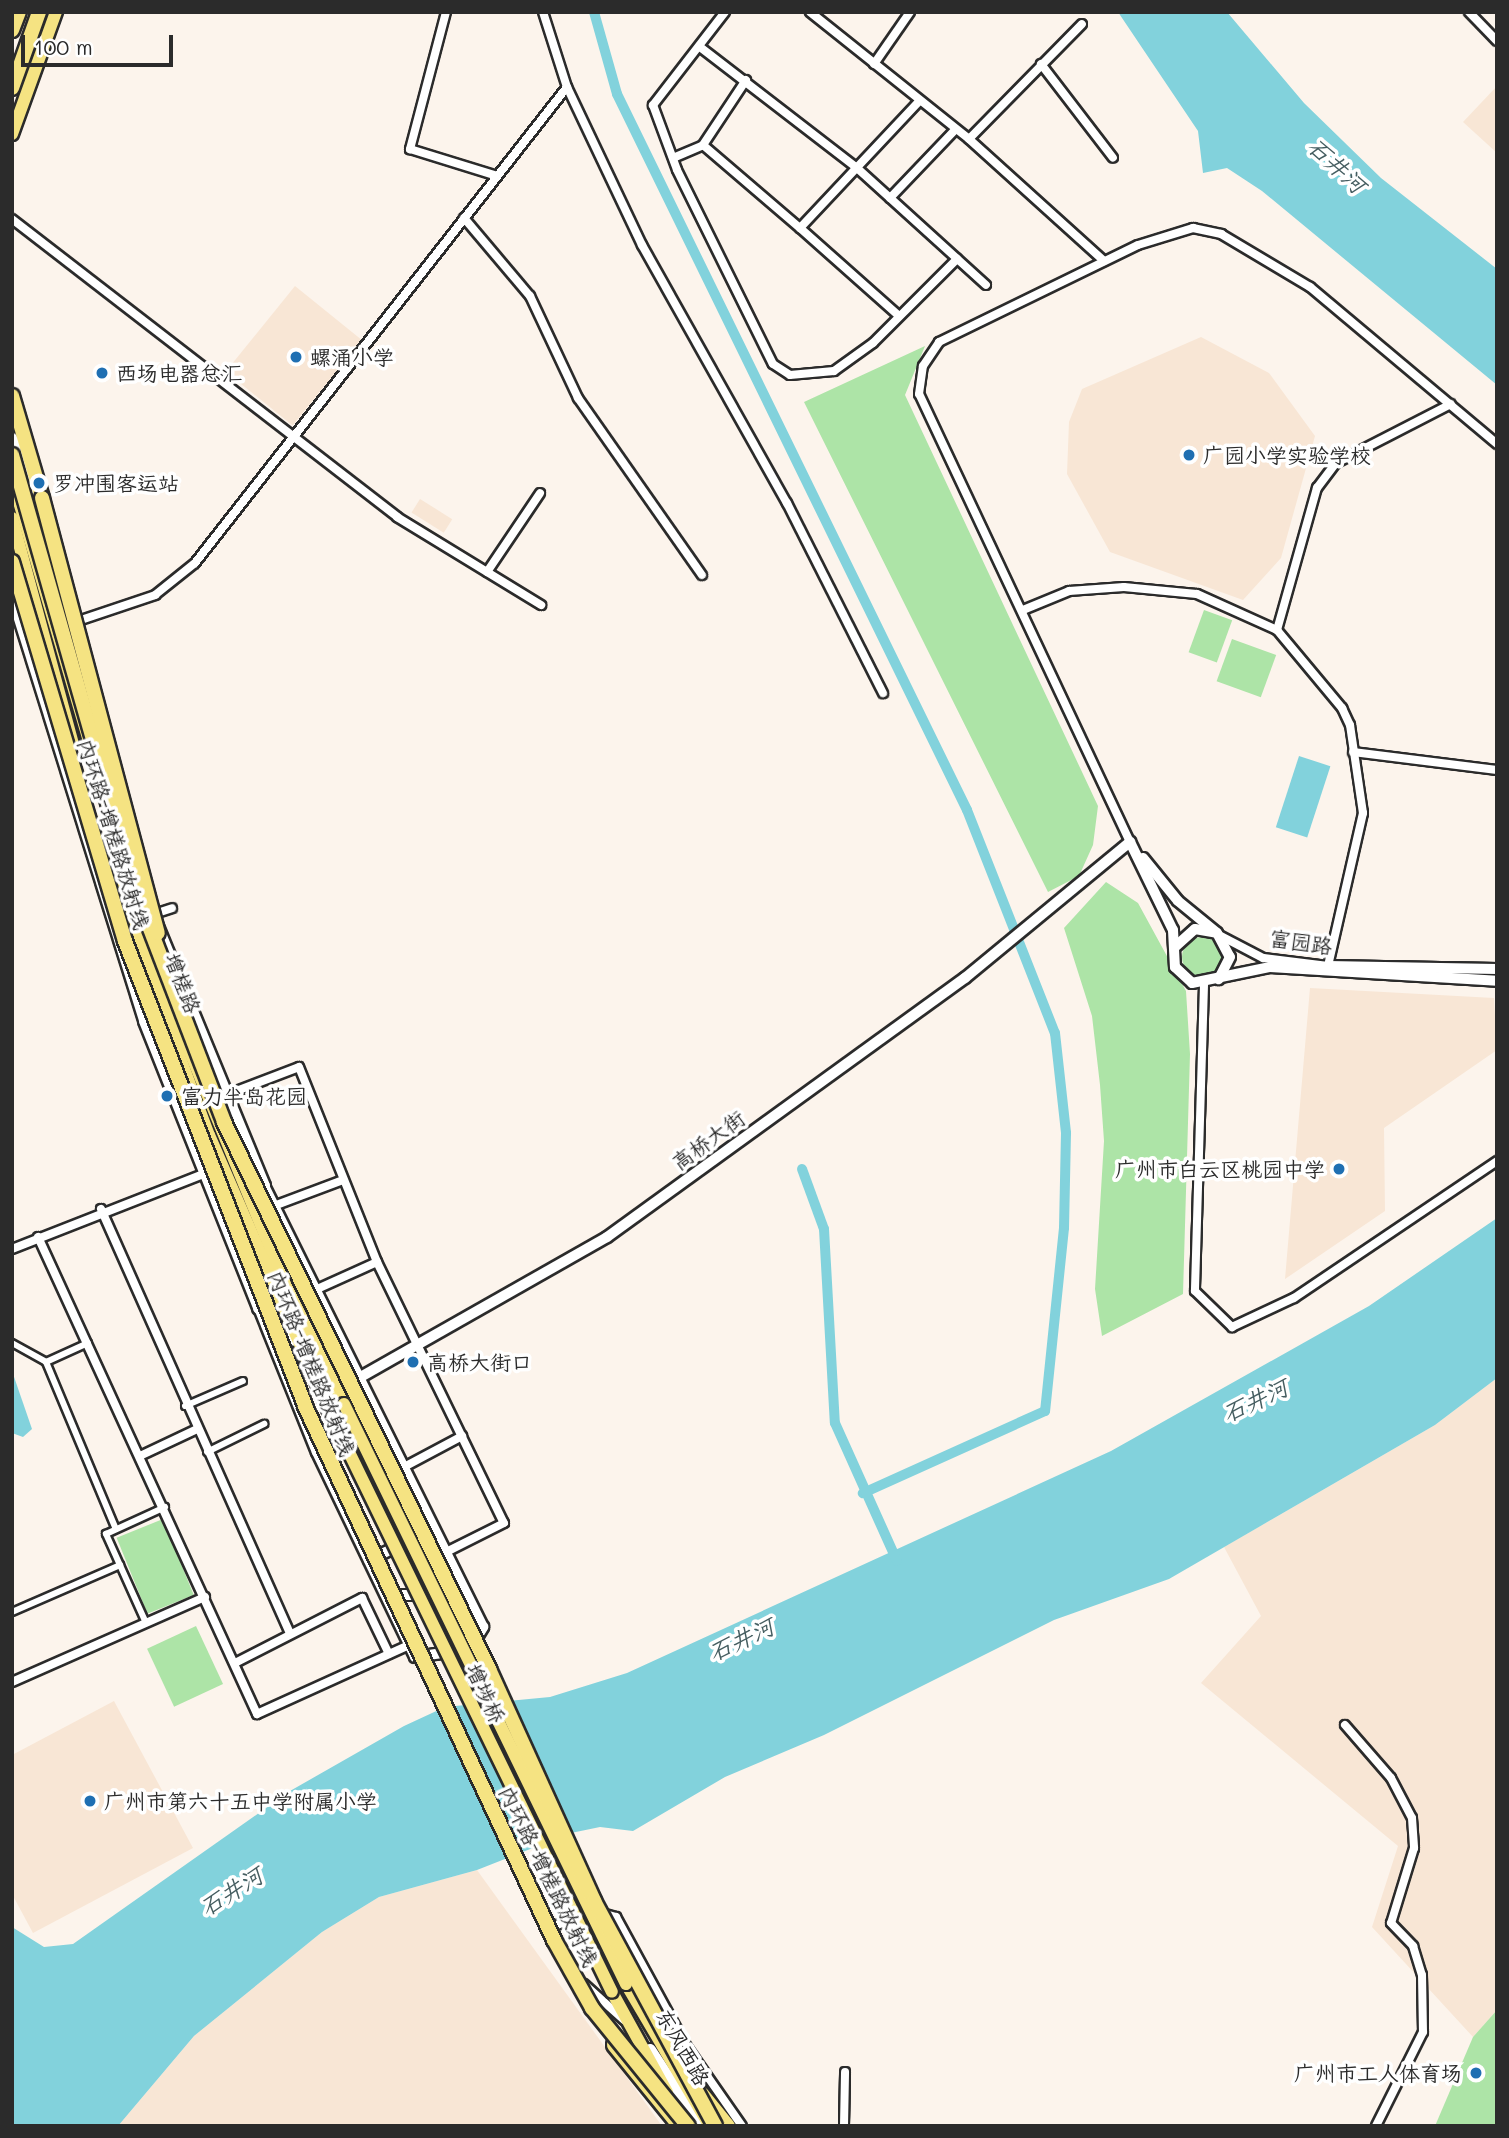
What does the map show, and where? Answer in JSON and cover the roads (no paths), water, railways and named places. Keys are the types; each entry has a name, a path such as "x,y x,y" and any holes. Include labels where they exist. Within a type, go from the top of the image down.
{"highway":[{"path":"12,30 19,12"},
{"path":"12,88 39,12"},
{"path":"12,396 145,872 167,979"},
{"name":"增槎路","path":"12,455 108,801 167,979"},
{"name":"内环路-增槎路放射线","path":"12,562 125,941 305,1406 524,1880 592,2008 688,2126"},
{"name":"内环路-增槎路放射线","path":"167,979 243,1165 677,2061 717,2126"},
{"path":"592,2008 679,2126"},
{"path":"677,2061 728,2126"}],"main road":[{"path":"12,134 56,12"},
{"path":"12,439 69,624 152,914 223,1096 264,1186 268,1208 259,1224"},
{"name":"增槎路","path":"12,476 62,664 138,919 216,1122 259,1224 344,1404"},
{"name":"增槎路","path":"12,518 67,722 146,975 222,1166 295,1340 328,1409"},
{"path":"12,593 62,767 139,1004 259,1308 295,1340"},
{"path":"62,767 67,722"},
{"path":"139,1004 146,975"},
{"path":"169,1079 196,1102"},
{"path":"216,1122 242,1138"},
{"name":"增埗桥","path":"344,1404 626,1984"},
{"name":"增埗桥","path":"328,1409 611,1992"},
{"name":"东风西路","path":"626,1984 694,2105 710,2126"},
{"path":"611,1992 700,2126"},
{"name":"东风西路","path":"611,1992 688,2126"},
{"path":"694,2105 717,2126"}],"street":[{"path":"446,12 410,149 497,176"},
{"path":"543,12 566,87 642,245 787,503 883,693"},
{"path":"725,12 701,47 653,105 673,158 773,364 790,375 834,371 957,259"},
{"path":"810,12 969,139 1104,261"},
{"path":"874,64 910,12"},
{"path":"1469,12 1497,41"},
{"path":"969,139 1082,24"},
{"path":"701,47 857,167 986,285"},
{"path":"1041,64 1112,158"},
{"path":"673,158 703,145 746,80"},
{"path":"69,624 155,595 195,563 566,87"},
{"path":"800,228 920,100"},
{"path":"890,198 956,129"},
{"path":"703,145 898,315"},
{"path":"464,218 530,296 578,398 702,575"},
{"path":"12,219 295,435 397,517 541,605"},
{"path":"1175,946 1195,929 1217,933 1230,957 1217,981 1204,985 1180,974 1175,946 1130,842 919,394 923,366 939,342 1104,261 1193,228 1221,234 1310,287 1497,444"},
{"path":"1277,630 1317,488 1336,463 1451,404"},
{"path":"487,572 540,493"},
{"path":"1023,610 1069,591 1124,587 1197,594 1261,617 1277,630 1342,708 1353,752 1362,835 1342,920 1333,922 1328,966"},
{"path":"62,664 79,659"},
{"path":"1353,752 1497,770"},
{"name":"高桥大街","path":"359,1378 421,1348 597,1244 1006,945 1130,842"},
{"name":"富园路","path":"1130,842 1178,901 1217,933 1268,959 1328,966 1470,973"},
{"path":"138,919 172,908"},
{"name":"富园路","path":"1217,981 1270,967 1470,973"},
{"path":"1470,973 1497,970"},
{"path":"1470,973 1497,981"},
{"path":"1204,985 1195,1291 1232,1326 1294,1298 1497,1161"},
{"path":"223,1096 299,1067 377,1262 421,1348 503,1523 446,1552 422,1591 402,1597 380,1591"},
{"path":"12,1249 101,1209 222,1166"},
{"path":"259,1308 380,1591 415,1657 436,1659 480,1640 483,1627 315,1290 268,1208 343,1180"},
{"path":"101,1209 195,1430 289,1632"},
{"path":"38,1237 142,1455 257,1714 409,1645"},
{"path":"315,1290 377,1262"},
{"path":"12,1343 46,1362 117,1529"},
{"path":"46,1362 88,1343"},
{"path":"185,1406 243,1381"},
{"path":"206,1453 264,1424"},
{"path":"142,1455 195,1430"},
{"path":"404,1467 462,1436"},
{"path":"146,1623 106,1534 165,1507"},
{"path":"367,1561 434,1528"},
{"path":"12,1612 121,1565"},
{"path":"12,1682 205,1597"},
{"path":"235,1663 289,1632 362,1598 389,1654"},
{"path":"1345,1725 1391,1778 1412,1818 1414,1848 1391,1923 1413,1946 1422,1975 1423,2032 1376,2126"},
{"path":"628,2023 577,1977 542,1930 595,1911 616,1917 692,2055 742,2126"},
{"path":"844,2126 845,2072"}],"water":[{"name":"石井河","path":"1118,12 1227,12 1304,103 1381,178 1497,269 1497,385 1262,191 1227,168 1203,173 1198,131"},
{"path":"1299,756 1330,766 1307,838 1276,827"},
{"name":"石井河","path":"1497,1218 1497,1378 1435,1425 1169,1579 1054,1620 824,1735 725,1777 633,1831 600,1827 571,1833 477,1870 379,1897 322,1932 194,2036 118,2126 12,2126 12,1927 44,1947 73,1944 290,1791 404,1726 445,1707 550,1697 627,1673 1111,1451 1369,1306"},
{"path":"12,1371 32,1429 23,1437 12,1433"}],"waterway":[{"path":"594,12 617,94 967,810 1055,1033 1066,1133 1064,1228 1045,1411 863,1493"},
{"path":"802,1169 824,1229 835,1423 897,1561"}],"place":[{"name":"螺涌小学","path":"296,357"},
{"name":"西场电器总汇","path":"102,373"},
{"name":"广园小学实验学校","path":"1189,455"},
{"name":"罗冲围客运站","path":"39,483"},
{"name":"富力半岛花园","path":"167,1096"},
{"name":"广州市白云区桃园中学","path":"1339,1169"},
{"name":"高桥大街口","path":"413,1362"},
{"name":"广州市第六十五中学附属小学","path":"90,1801"},
{"name":"广州市工人体育场","path":"1476,2073"}]}
